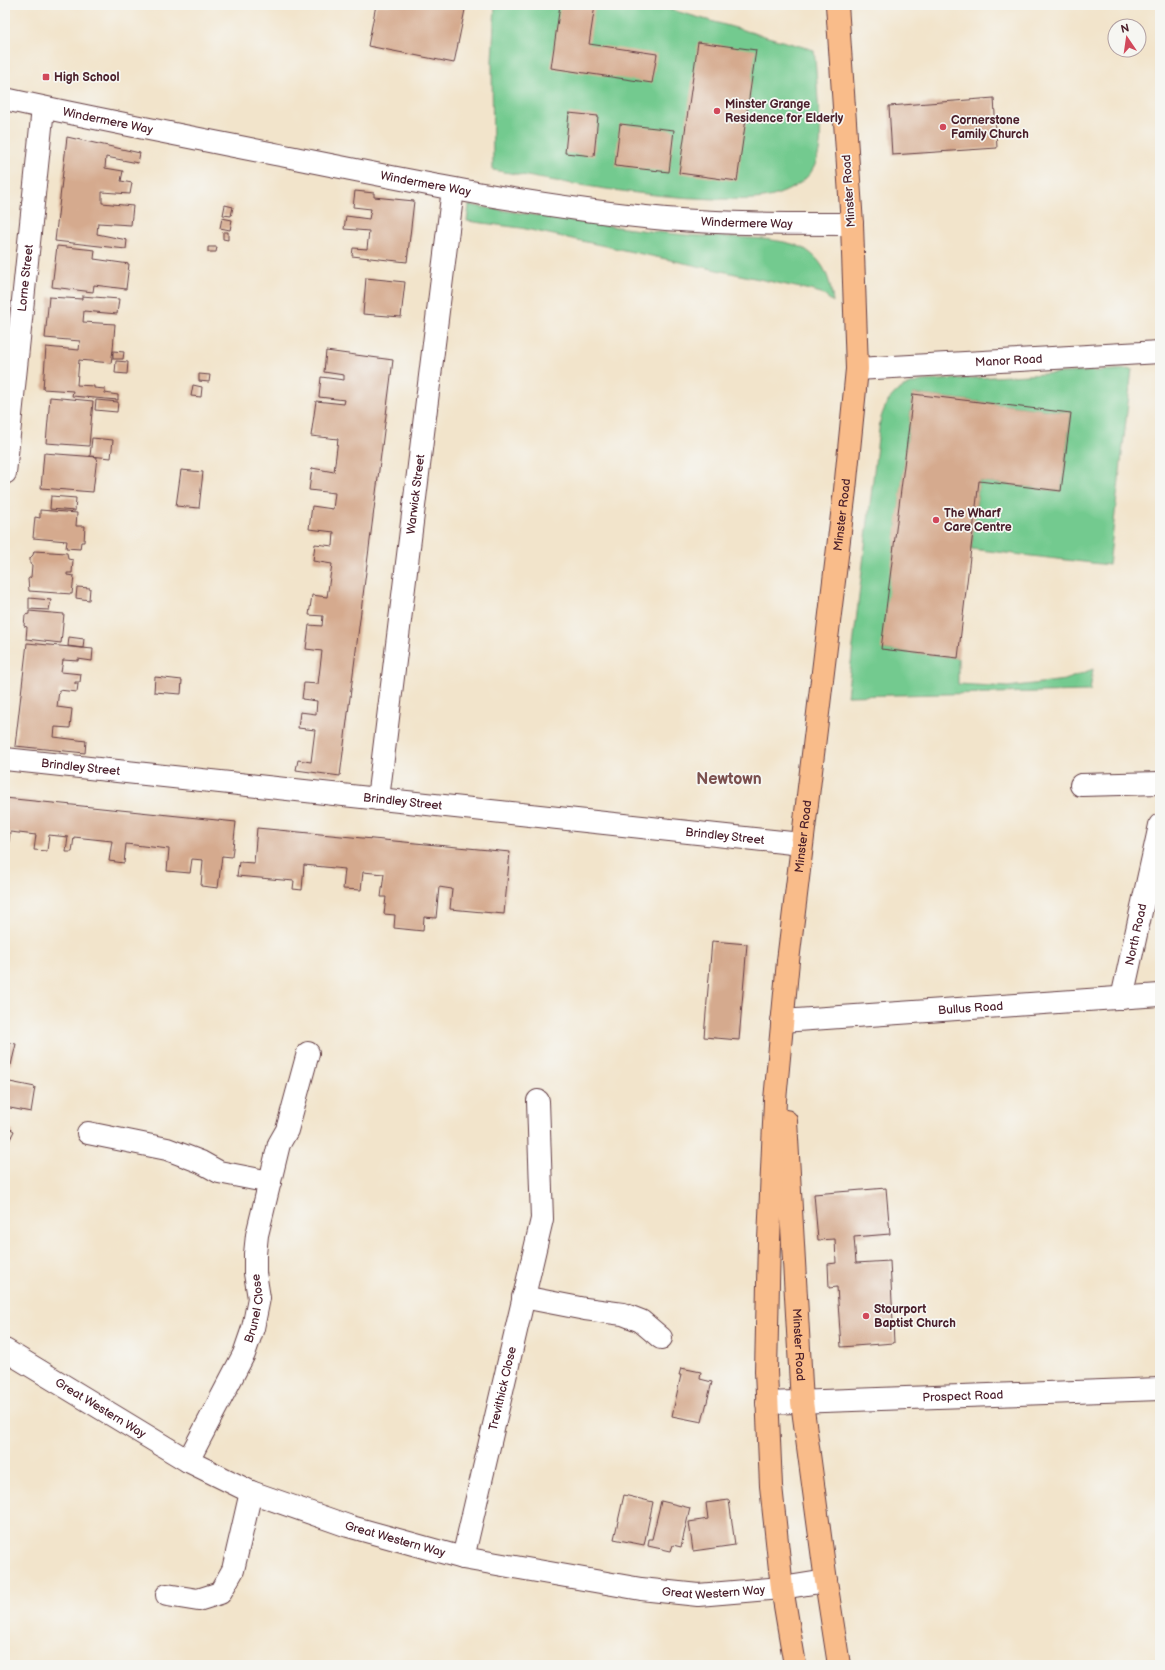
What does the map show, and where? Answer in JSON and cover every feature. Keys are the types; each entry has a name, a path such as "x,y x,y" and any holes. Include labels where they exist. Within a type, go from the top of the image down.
{"main road":[{"name":"Minster Road","path":"795,1665 782,1588 771,1486 766,1371 771,1169 782,1022 801,844 845,490 857,369 857,332 852,224 837,5"},
{"name":"Minster Road","path":"782,1022 802,1402 839,1665"}],"street":[{"name":"Windermere Way","path":"5,99 453,189 585,210 666,219 744,223 852,224"},
{"name":"Lorne Street","path":"5,473 44,108"},
{"name":"Warwick Street","path":"378,799 453,189"},
{"name":"Manor Road","path":"857,369 1160,352"},
{"name":"Brindley Street","path":"5,759 801,844"},
{"path":"1081,786 1160,783"},
{"name":"North Road","path":"1122,998 1160,825"},
{"name":"Bullus Road","path":"782,1022 1160,995"},
{"name":"Brunel Close","path":"188,1461 244,1354 253,1328 259,1298 255,1254 258,1235 279,1144 287,1130 308,1053"},
{"name":"Trevithick Close","path":"463,1558 542,1219 538,1101"},
{"path":"88,1133 167,1149 201,1162 219,1172 270,1182"},
{"path":"524,1297 585,1309 623,1314 641,1321 662,1338"},
{"name":"Great Western Way","path":"5,1352 188,1461 251,1492 348,1526 463,1558 641,1589 698,1595 782,1588 826,1581"},
{"name":"Prospect Road","path":"767,1403 1160,1389"},
{"path":"167,1595 198,1600 220,1593 233,1570 251,1492"}],"green space":[{"path":"495,5 654,5 814,50 820,118 820,143 814,167 807,177 797,185 773,196 759,199 688,198 632,192 493,170 492,60"},
{"path":"469,205 631,229 699,236 763,239 792,244 803,248 817,259 828,278 833,302 821,293 810,290 521,228 467,221"},
{"path":"1132,369 1109,565 971,549 979,481 1061,491 1071,413 913,394 882,649 958,658 958,684 1008,687 1065,680 1093,669 1090,691 847,696 880,421 886,405 894,394 906,386 922,381"}],"building":[{"path":"376,5 466,5 454,63 368,46"},
{"path":"560,5 595,5 589,44 657,54 652,83 551,68"},
{"name":"Minster Grange Residence for Elderly","path":"698,42 756,50 737,181 679,173"},
{"name":"Cornerstone Family Church","path":"994,98 997,148 892,155 889,106"},
{"path":"569,113 598,116 594,156 565,153"},
{"path":"620,124 674,130 669,172 615,166"},
{"path":"67,137 140,153 138,163 106,157 105,168 123,171 121,181 132,183 130,194 102,192 102,203 133,206 131,225 98,223 97,234 127,240 126,249 55,241"},
{"path":"355,191 374,193 374,197 414,201 407,262 352,256 353,248 367,249 369,231 344,229 346,216 369,219 371,209 353,207"},
{"path":"225,205 233,207 231,216 223,215"},
{"path":"222,218 232,220 230,230 220,228"},
{"path":"223,232 228,232 228,240 223,239"},
{"path":"57,246 95,250 94,259 129,264 126,289 94,285 93,292 52,287"},
{"path":"208,247 217,247 216,252 208,252"},
{"path":"366,278 405,282 401,317 363,314"},
{"path":"82,296 119,299 117,314 84,311 83,322 115,324 113,350 111,363 79,360 77,385 94,386 94,388 105,389 105,393 118,395 118,400 72,396 73,391 43,389 46,347 79,350 80,341 45,338 49,297 82,299"},
{"path":"113,351 124,352 123,359 113,359"},
{"path":"326,351 393,360 340,776 296,770 298,760 311,762 315,730 298,728 300,712 316,714 317,701 302,699 304,683 318,684 322,651 306,649 309,625 322,626 323,616 309,615 312,595 327,597 332,564 313,561 315,544 333,546 334,532 309,529 312,506 333,509 335,493 309,490 312,468 334,472 338,439 311,436 316,401 344,404 345,400 319,397 321,377 344,380 344,375 324,372"},
{"path":"116,361 128,362 127,374 115,373"},
{"path":"199,374 210,375 209,382 199,381"},
{"path":"193,385 202,387 201,397 191,396"},
{"name":"The Wharf Care Centre","path":"913,394 1071,413 1061,491 979,481 958,658 881,649"},
{"path":"50,397 93,401 89,446 46,443"},
{"path":"96,400 118,402 117,412 95,410"},
{"path":"92,438 113,440 111,458 90,456"},
{"path":"44,453 97,457 93,492 41,488"},
{"path":"181,470 203,472 199,508 176,506"},
{"path":"51,496 76,498 75,511 50,509"},
{"path":"40,510 77,513 76,526 85,526 84,542 81,542 80,549 66,548 67,541 33,538 35,517 40,518"},
{"path":"34,551 67,553 68,559 73,560 72,573 67,573 67,575 74,576 72,594 29,591 28,579 31,577 32,565 30,564 30,558"},
{"path":"77,587 90,588 89,600 76,598"},
{"path":"29,598 51,600 49,610 29,609"},
{"path":"29,611 64,614 61,643 26,639 27,627 24,626 25,615 29,614"},
{"path":"69,637 84,639 83,648 68,646"},
{"path":"27,643 93,649 92,661 78,659 78,661 63,660 61,672 81,674 80,682 75,682 75,684 78,684 77,692 59,690 57,707 72,709 70,728 55,727 54,737 86,741 85,753 15,746"},
{"path":"155,677 182,680 181,694 154,692"},
{"path":"5,798 236,822 232,857 222,856 218,888 201,886 203,860 192,859 190,873 167,871 169,849 126,844 124,863 109,861 112,841 74,837 72,852 66,852 68,837 49,835 47,851 34,850 36,835 10,832 8,849 5,849"},
{"path":"257,828 510,852 504,914 450,909 452,889 439,887 436,918 424,917 423,931 394,928 395,915 384,914 386,897 381,897 384,874 363,872 361,890 343,889 345,869 304,865 302,890 293,889 294,881 237,876 239,862 254,863"},
{"path":"712,941 747,944 739,1040 704,1037"},
{"path":"5,1042 16,1044 11,1065 5,1064"},
{"path":"5,1081 35,1087 31,1112 5,1107"},
{"path":"5,1126 14,1131 5,1150"},
{"path":"886,1188 890,1234 854,1237 856,1263 890,1261 894,1343 841,1347 837,1287 829,1288 828,1264 836,1263 835,1239 818,1240 814,1194"},
{"path":"681,1368 701,1372 700,1379 712,1382 702,1422 672,1416 681,1375 679,1375"},
{"path":"624,1495 653,1502 644,1545 614,1539"},
{"path":"729,1500 735,1545 693,1551 689,1522 708,1519 706,1503"},
{"path":"661,1501 690,1508 681,1547 673,1545 671,1551 648,1546 649,1539 652,1539"}],"place":[{"name":"High School","path":"46,77"},
{"name":"Minster Grange Residence for Elderly","path":"717,111"},
{"name":"Cornerstone Family Church","path":"943,127"},
{"name":"The Wharf Care Centre","path":"936,520"},
{"name":"Stourport Baptist Church","path":"866,1316"}],"district":[{"name":"Newtown","path":"729,779"}]}
